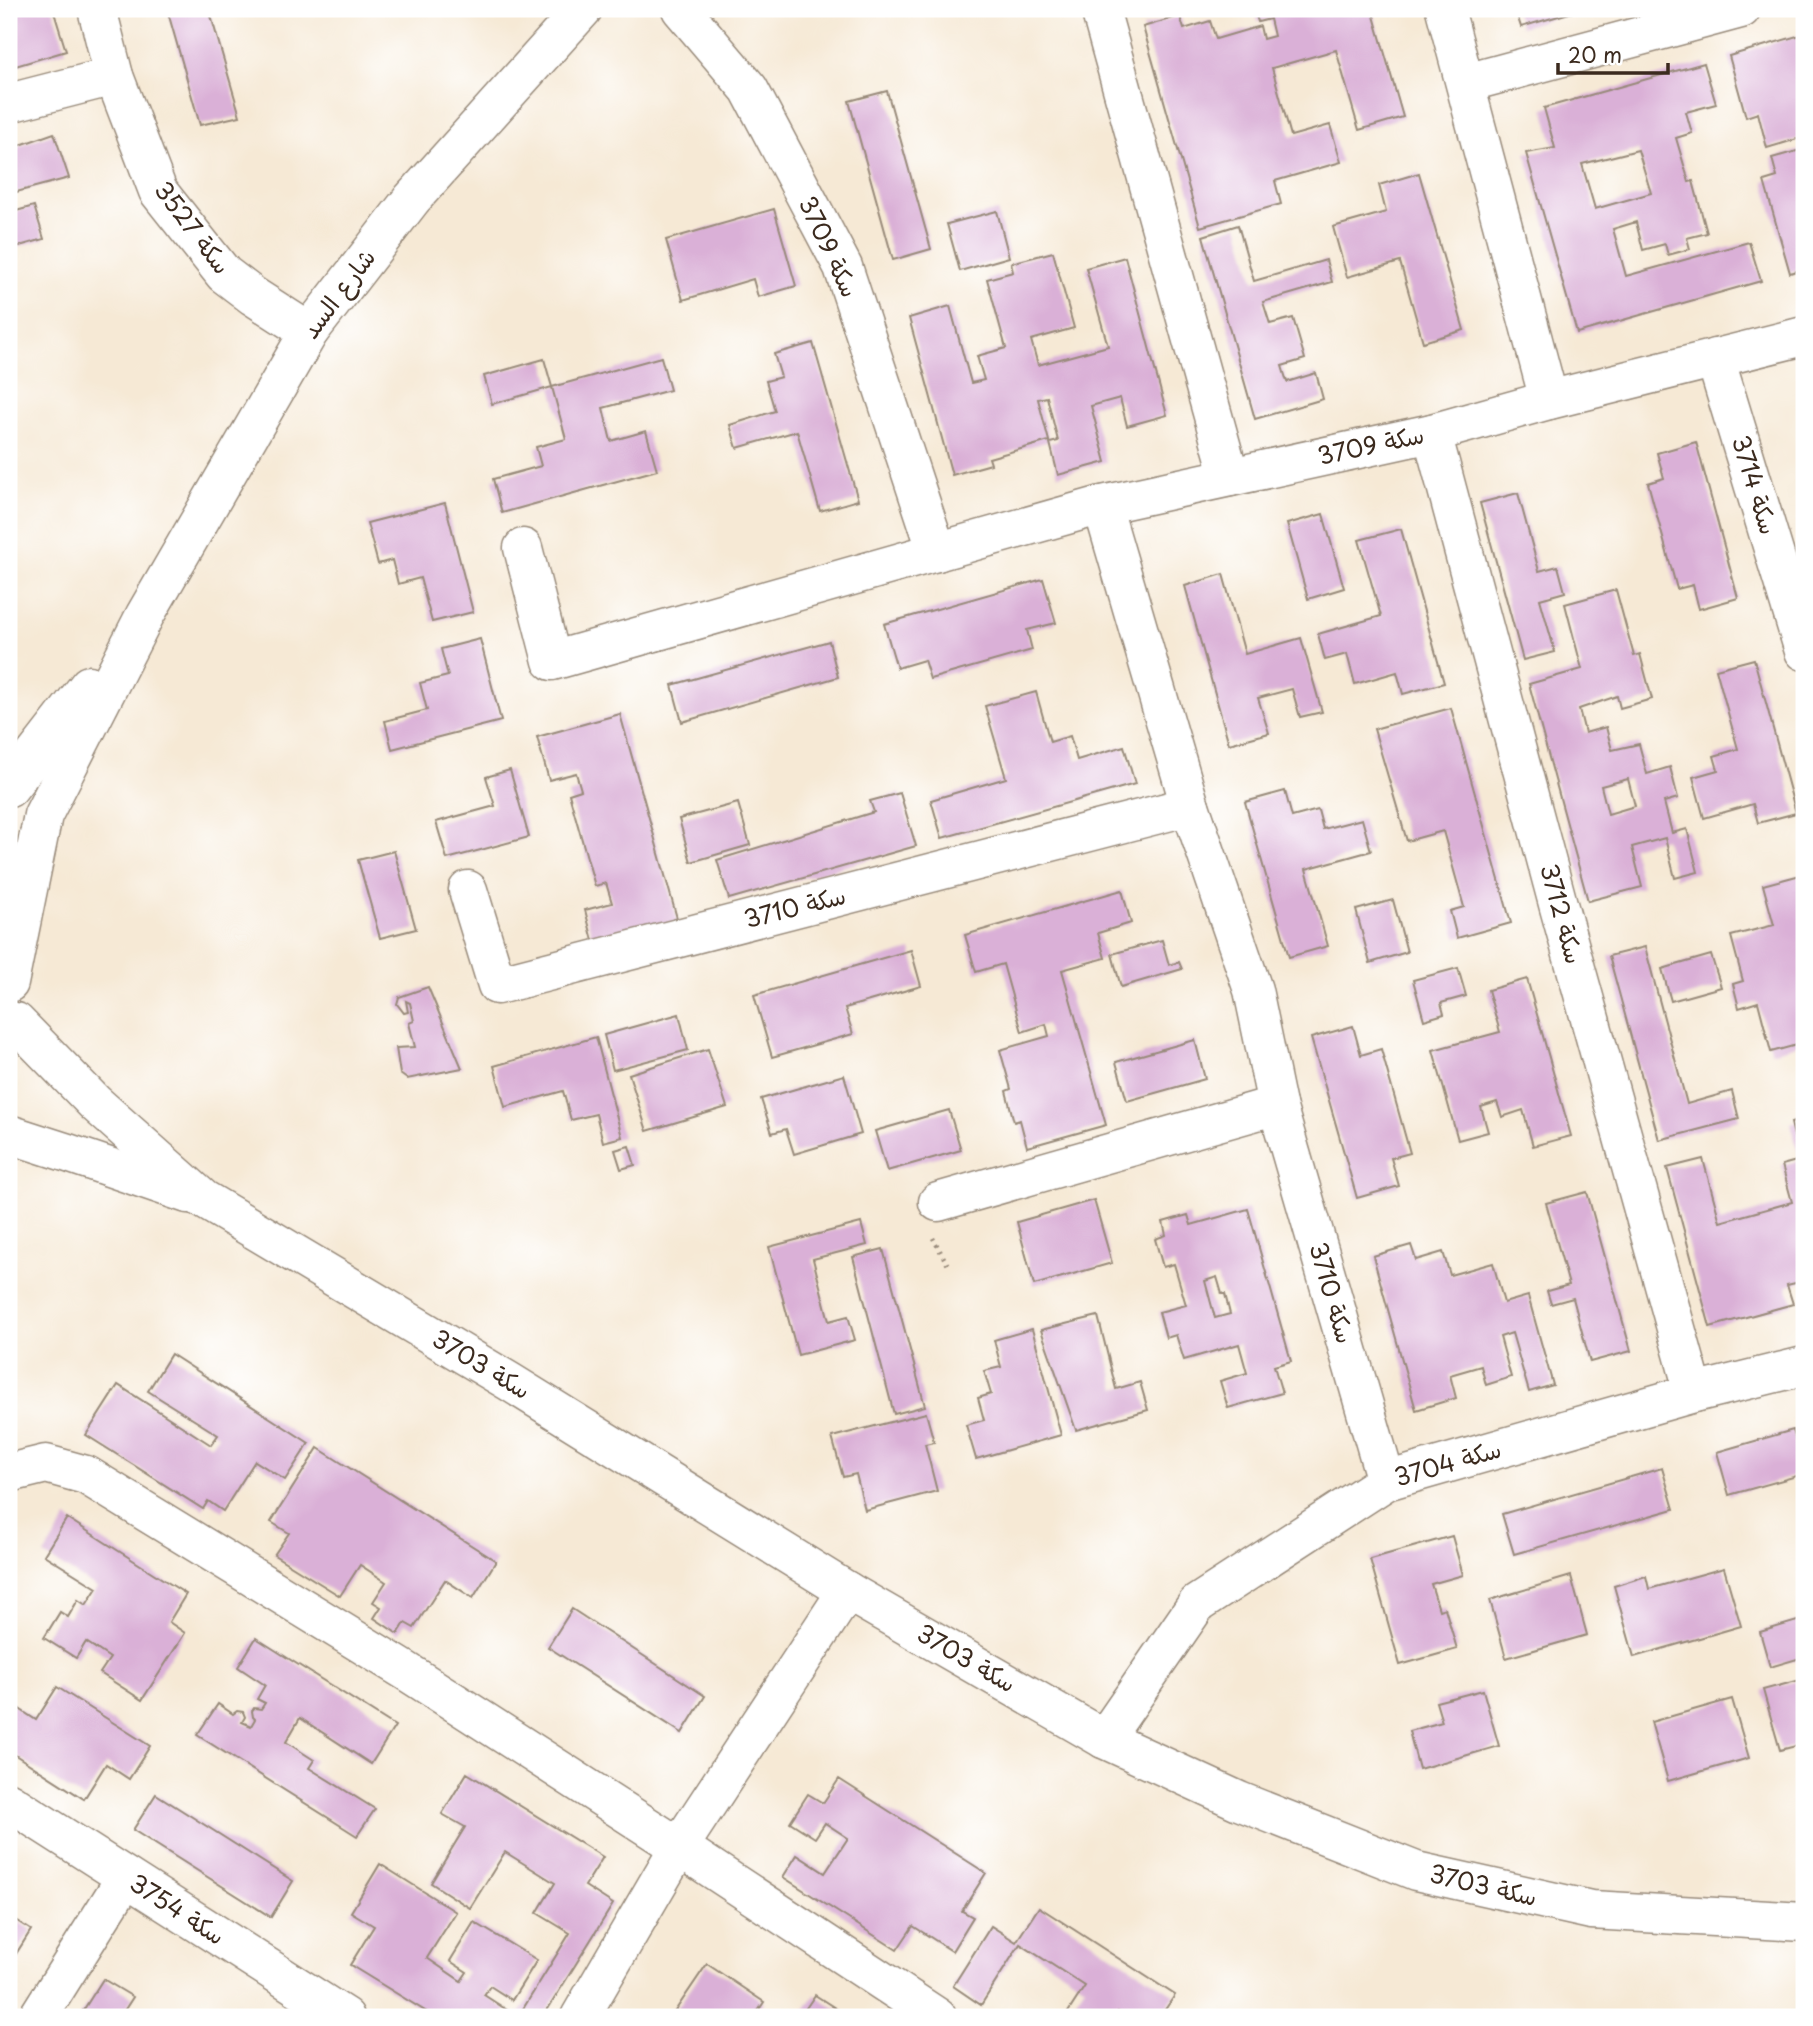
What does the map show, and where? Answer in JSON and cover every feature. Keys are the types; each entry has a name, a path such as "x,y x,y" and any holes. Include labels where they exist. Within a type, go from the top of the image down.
{"street":[{"name":"سكة 3527","path":"97,9 114,76 158,191 224,274 309,332"},
{"name":"شارع السد","path":"9,983 43,815 145,615 309,332 412,199 583,9"},
{"name":"سكة 3709","path":"681,9 750,89 843,267 937,552"},
{"path":"1100,9 1230,477"},
{"path":"1445,9 1549,400"},
{"path":"1466,83 1741,9"},
{"path":"9,103 114,76"},
{"name":"سكة 3709","path":"523,548 552,661 1102,505 1432,433 1549,400 1804,336"},
{"name":"سكة 3714","path":"1715,358 1804,651"},
{"name":"سكة 3712","path":"1432,433 1558,904 1694,1393"},
{"name":"سكة 3710","path":"1102,505 1190,806 1253,990 1277,1105 1386,1481"},
{"name":"شارع السد","path":"9,788 145,615"},
{"name":"سكة 3710","path":"468,890 497,985 1190,806"},
{"path":"9,983 16,1021 9,1061"},
{"name":"سكة 3703","path":"16,1021 95,1103 203,1199 510,1382 847,1591 1104,1739 1239,1801 1416,1871 1591,1910 1804,1922"},
{"path":"938,1202 1277,1105"},
{"name":"سكة 3703","path":"9,1134 203,1199"},
{"name":"سكة 3704","path":"1104,1739 1197,1604 1386,1481 1694,1393 1804,1366"},
{"path":"9,1473 46,1464 86,1475 406,1671 937,2017"},
{"path":"580,2017 679,1847 847,1591"},
{"name":"سكة 3754","path":"9,1802 345,2017"},
{"path":"38,2017 126,1877"}],"building":[{"path":"9,9 53,9 66,51 9,68"},
{"path":"167,9 209,9 240,116 200,125"},
{"path":"1254,9 1372,9 1403,117 1359,130 1336,50 1272,68 1291,136 1330,125 1341,162 1275,181 1281,204 1200,227 1143,27 1180,16 1184,29 1210,21 1216,39 1260,26 1263,39 1274,36 1270,19 1258,22"},
{"path":"1515,9 1583,9 1521,27"},
{"path":"1804,34 1804,137 1767,148 1758,113 1746,117 1729,56"},
{"path":"1704,63 1716,104 1686,112 1692,133 1676,138 1689,182 1693,181 1707,233 1687,238 1690,249 1668,255 1665,244 1643,250 1636,222 1613,229 1626,276 1749,242 1761,281 1577,333 1526,153 1555,148 1544,108","holes":["1638,150 1651,193 1595,209 1582,164"]},
{"path":"887,91 931,249 893,260 849,101"},
{"path":"54,133 69,178 9,194 9,149"},
{"path":"1804,149 1804,269 1790,273 1764,181 1777,177 1772,158"},
{"path":"1419,173 1464,330 1423,342 1400,262 1347,277 1333,227 1386,212 1379,185"},
{"path":"34,206 44,239 9,249 9,213"},
{"path":"774,209 796,286 758,297 753,279 683,300 666,240"},
{"path":"997,211 1009,257 960,271 947,224"},
{"path":"1238,225 1254,281 1326,260 1332,282 1263,302 1270,324 1293,318 1305,359 1282,366 1287,382 1316,373 1323,399 1255,419 1203,236"},
{"path":"1053,252 1074,328 1031,340 1038,365 1108,346 1086,268 1125,257 1167,415 1127,426 1120,398 1091,406 1106,462 1058,475 1050,443 1058,441 1047,397 1038,399 1049,441 989,458 991,464 952,475 909,318 950,306 971,383 984,380 977,356 1006,348 987,279 1013,272 1011,263"},
{"path":"813,343 858,500 820,511 797,431 737,448 730,425 775,411 766,381 781,377 774,354"},
{"path":"661,357 670,390 603,408 611,441 646,431 657,470 502,513 493,479 541,466 536,447 566,439 552,387"},
{"path":"544,359 552,387 492,404 484,376"},
{"path":"1696,442 1738,598 1699,609 1693,585 1677,589 1648,483 1664,478 1657,453"},
{"path":"1518,493 1539,571 1558,566 1565,592 1540,599 1555,652 1523,660 1480,503"},
{"path":"445,503 473,612 432,622 420,578 398,584 392,560 378,564 367,523"},
{"path":"1323,514 1344,588 1308,599 1287,524"},
{"path":"1401,529 1444,683 1403,694 1397,672 1355,684 1347,654 1325,660 1318,634 1381,616 1359,540"},
{"path":"1223,574 1245,654 1301,638 1322,712 1300,717 1292,689 1258,698 1269,733 1229,744 1185,586"},
{"path":"1043,579 1056,623 1027,630 1032,650 930,679 924,660 897,668 884,624"},
{"path":"1616,590 1634,656 1640,654 1652,699 1620,708 1617,696 1579,709 1585,733 1606,727 1612,750 1639,744 1647,774 1670,767 1678,798 1664,802 1672,833 1687,829 1698,872 1675,878 1665,838 1632,847 1642,887 1588,901 1529,684 1582,669 1565,604","holes":["1628,779 1635,806 1608,814 1601,786"]},
{"path":"480,639 501,721 392,749 385,721 427,710 420,683 448,676 441,649"},
{"path":"829,641 838,677 682,722 672,685"},
{"path":"1754,659 1796,813 1758,823 1753,804 1704,818 1693,777 1718,770 1714,756 1738,749 1716,669"},
{"path":"1036,692 1050,742 1070,736 1077,760 1124,746 1135,784 942,838 931,800 1006,778 985,706"},
{"path":"1451,708 1511,923 1457,938 1450,911 1464,907 1443,831 1407,841 1374,729"},
{"path":"620,714 680,929 596,952 585,910 612,903 606,883 595,886 569,794 581,790 576,773 549,780 537,737"},
{"path":"510,770 529,837 447,859 436,822 495,806 486,777"},
{"path":"1285,791 1292,817 1318,810 1323,829 1362,819 1371,851 1306,869 1328,946 1289,957 1245,802"},
{"path":"900,793 916,846 729,899 717,860 874,812 870,801"},
{"path":"738,803 750,845 691,862 679,819"},
{"path":"394,851 416,929 380,938 358,860"},
{"path":"1804,874 1804,1043 1771,1052 1758,1002 1739,1008 1733,984 1743,981 1731,936 1774,925 1763,885"},
{"path":"1122,890 1131,923 1098,933 1105,958 1062,970 1106,1125 1027,1147 1020,1120 1014,1122 1006,1091 1011,1089 1000,1050 1049,1036 1046,1024 1022,1032 1003,964 976,972 965,935"},
{"path":"1393,900 1407,952 1370,963 1356,910"},
{"path":"1162,940 1169,965 1179,962 1182,969 1121,987 1112,954"},
{"path":"1645,947 1687,1104 1732,1091 1739,1119 1659,1140 1609,956"},
{"path":"911,950 921,986 845,1008 853,1034 772,1057 754,995"},
{"path":"1711,955 1721,987 1671,1001 1662,969"},
{"path":"1458,968 1466,996 1441,1003 1444,1014 1424,1020 1413,980"},
{"path":"1527,979 1571,1136 1533,1146 1523,1110 1502,1117 1497,1102 1481,1107 1488,1132 1458,1140 1433,1050 1500,1032 1488,990"},
{"path":"428,987 462,1068 407,1079 400,1074 396,1048 415,1047 409,1023 414,1021 410,1003 406,1001 408,1012 404,1013 397,1004 399,997"},
{"path":"679,1014 688,1050 613,1070 604,1035"},
{"path":"1353,1026 1361,1055 1381,1049 1410,1153 1391,1158 1399,1186 1357,1198 1311,1038"},
{"path":"596,1037 622,1137 603,1142 596,1114 571,1120 563,1091 505,1107 494,1066"},
{"path":"1195,1040 1205,1079 1127,1101 1116,1062"},
{"path":"708,1049 727,1107 647,1131 629,1074"},
{"path":"844,1075 861,1134 794,1154 786,1129 772,1133 761,1099"},
{"path":"949,1110 961,1150 887,1171 875,1131"},
{"path":"1804,1119 1804,1281 1787,1285 1793,1304 1710,1327 1667,1168 1703,1159 1720,1222 1792,1202 1782,1165 1800,1160 1791,1123"},
{"path":"629,1146 635,1165 621,1169 615,1150"},
{"path":"1587,1192 1631,1351 1590,1362 1573,1298 1551,1304 1547,1291 1569,1285 1546,1203"},
{"path":"1094,1200 1112,1263 1034,1285 1017,1222"},
{"path":"1248,1209 1291,1361 1274,1366 1282,1393 1228,1408 1220,1381 1247,1373 1239,1344 1184,1360 1176,1335 1166,1338 1159,1312 1186,1305 1174,1264 1163,1267 1155,1239 1166,1235 1163,1222 1188,1215 1191,1225","holes":["1217,1277 1222,1294 1225,1294 1230,1314 1215,1318 1205,1281"]},
{"path":"861,1223 867,1245 813,1259 829,1321 848,1316 855,1340 798,1355 769,1247"},
{"path":"1411,1245 1416,1260 1443,1252 1450,1275 1493,1263 1504,1303 1528,1296 1553,1385 1529,1392 1512,1333 1500,1337 1511,1377 1486,1385 1481,1366 1450,1375 1456,1398 1416,1410 1373,1256"},
{"path":"883,1249 925,1406 894,1414 853,1257"},
{"path":"1098,1316 1116,1389 1140,1382 1148,1410 1076,1430 1041,1330"},
{"path":"1032,1329 1061,1435 976,1459 966,1425 984,1420 978,1398 991,1394 984,1371 1001,1367 994,1340"},
{"path":"171,1354 309,1443 285,1480 255,1461 223,1511 208,1501 203,1509 86,1435 118,1385 211,1445 218,1435 148,1391"},
{"path":"926,1413 934,1442 925,1444 937,1491 865,1510 856,1474 843,1477 832,1437"},
{"path":"1793,1430 1804,1474 1729,1495 1717,1452"},
{"path":"318,1448 496,1561 473,1598 445,1580 414,1628 405,1623 398,1634 374,1618 381,1607 373,1602 386,1582 360,1565 340,1596 274,1555 289,1533 271,1522"},
{"path":"1662,1468 1674,1509 1514,1554 1502,1514"},
{"path":"67,1518 186,1594 169,1622 185,1633 142,1700 100,1673 110,1658 86,1642 76,1658 44,1638 60,1612 68,1617 78,1600 86,1605 97,1588 44,1555"},
{"path":"1452,1536 1463,1575 1431,1584 1439,1610 1445,1608 1457,1649 1400,1665 1370,1559"},
{"path":"1724,1568 1741,1626 1634,1657 1614,1586 1646,1576 1649,1589"},
{"path":"1571,1576 1587,1635 1506,1658 1490,1600"},
{"path":"572,1609 705,1696 682,1733 548,1647"},
{"path":"1804,1619 1804,1657 1770,1667 1760,1632"},
{"path":"256,1638 395,1726 371,1764 300,1718 286,1742 314,1760 309,1768 375,1809 357,1836 197,1735 218,1704 233,1714 237,1711 243,1712 245,1717 242,1722 251,1726 255,1719 252,1711 254,1708 261,1709 265,1703 257,1699 265,1685 238,1667"},
{"path":"1804,1679 1804,1744 1780,1750 1763,1690"},
{"path":"57,1687 150,1746 129,1779 106,1764 84,1799 9,1751 9,1702 36,1720"},
{"path":"1483,1690 1499,1746 1419,1769 1409,1731 1442,1722 1436,1702"},
{"path":"1732,1699 1749,1758 1668,1781 1651,1722"},
{"path":"467,1773 603,1857 585,1886 613,1904 543,2017 518,2017 570,1933 537,1913 555,1883 505,1852 470,1908 431,1883 465,1827 442,1814"},
{"path":"839,1779 986,1873 962,1911 973,1917 952,1951 913,1926 897,1950 783,1877 797,1855 825,1873 848,1838 825,1823 815,1838 790,1822 808,1794 823,1803"},
{"path":"156,1794 293,1881 271,1917 133,1830"},
{"path":"380,1864 456,1912 427,1958 461,1981 467,1972 450,1961 474,1922 537,1960 512,2000 490,1986 484,1995 507,2010 502,2017 435,2017 350,1965 374,1926 351,1912"},
{"path":"1039,1907 1175,1995 1160,2017 1126,2017 1118,2012 1115,2017 1065,2017 1085,1986 1020,1944 981,2005 953,1986 991,1926 1016,1942"},
{"path":"9,1916 31,1930 9,1965"},
{"path":"707,1964 764,2002 754,2017 671,2017"},
{"path":"103,1979 133,1997 120,2017 79,2017"},
{"path":"815,1995 849,2017 800,2017"}]}
